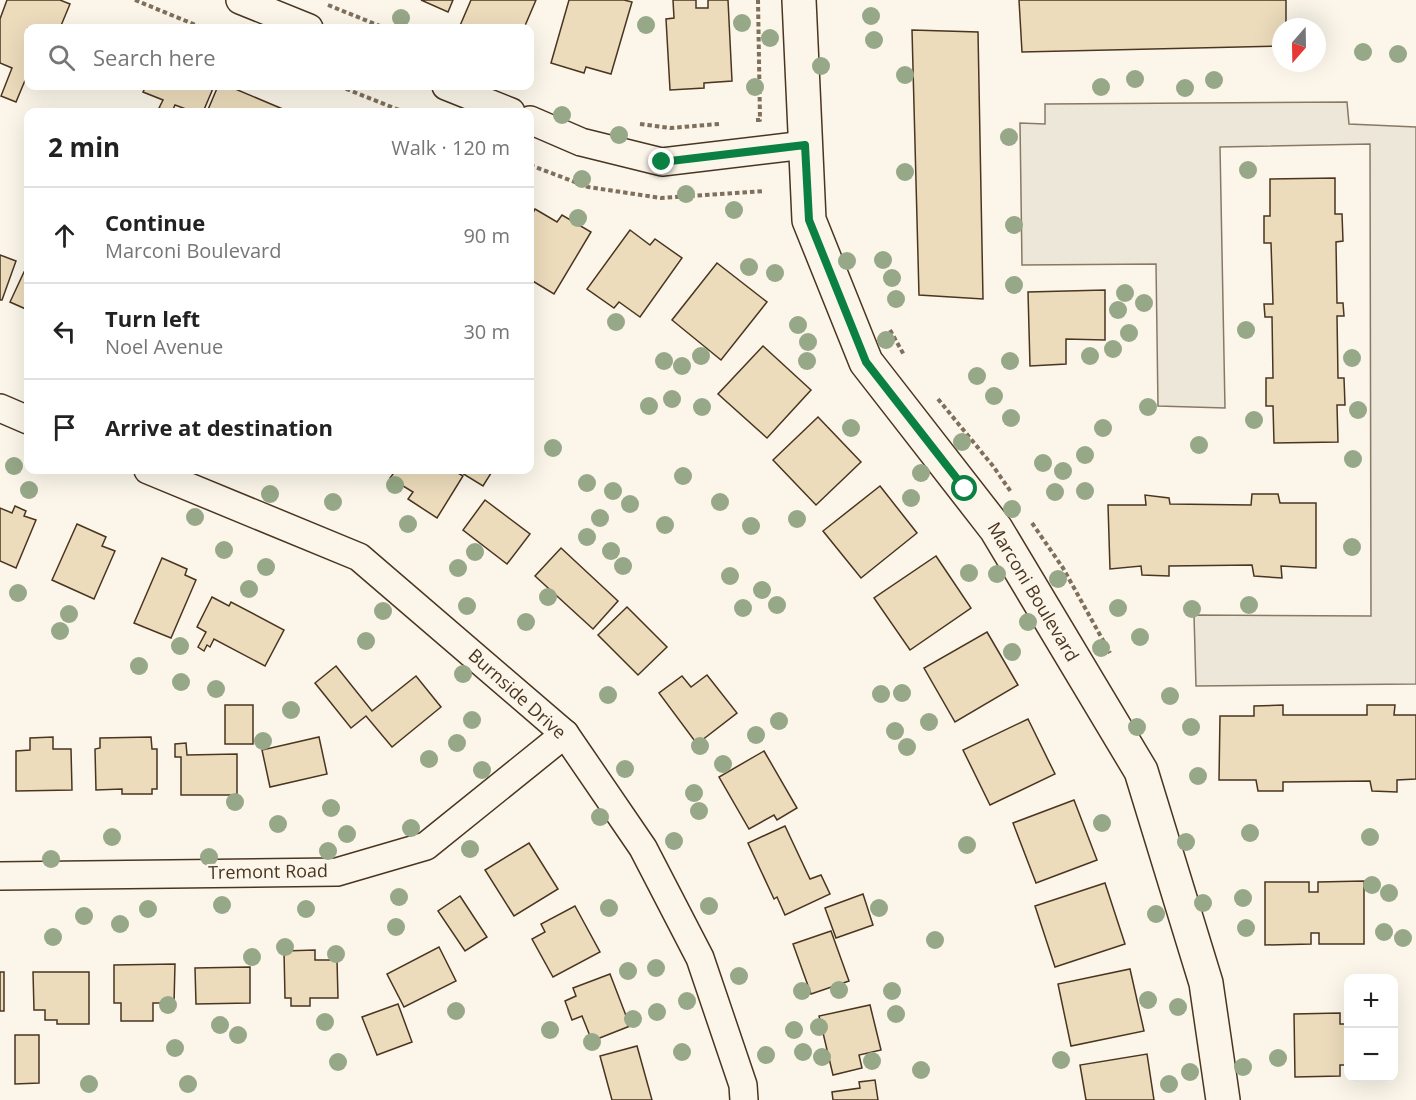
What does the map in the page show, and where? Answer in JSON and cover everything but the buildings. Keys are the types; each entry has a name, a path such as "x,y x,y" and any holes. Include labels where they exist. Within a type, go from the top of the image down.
{"street":[{"path":"240,0 299,24"},
{"name":"Marconi Boulevard","path":"799,0 809,220 866,362 996,529 1141,771 1206,983 1223,1100"},
{"path":"456,90 501,108"},
{"path":"534,122 581,142 662,162 805,145"},
{"path":"0,408 24,418"},
{"name":"Burnside Drive","path":"158,474 359,558 565,734 643,848 700,958 743,1085 744,1100"},
{"name":"Tremont Road","path":"0,876 337,872 426,846 565,734"}],"path":[{"path":"135,0 193,24"},
{"path":"749,121 760,120 758,0"},
{"path":"326,4 374,24"},
{"path":"349,90 394,108"},
{"path":"638,124 670,128 726,123"},
{"path":"888,327 905,358"},
{"path":"934,394 993,466 1012,494"},
{"path":"1031,522 1064,568 1112,657"}],"shaded area":[{"path":"1347,102 1349,124 1416,127 1416,684 1196,686 1194,615 1371,616 1370,144 1220,147 1225,408 1158,406 1156,264 1022,265 1020,123 1045,124 1045,104"}],"route":[{"path":"662,162 805,145 809,220 866,362 965,489"}]}
